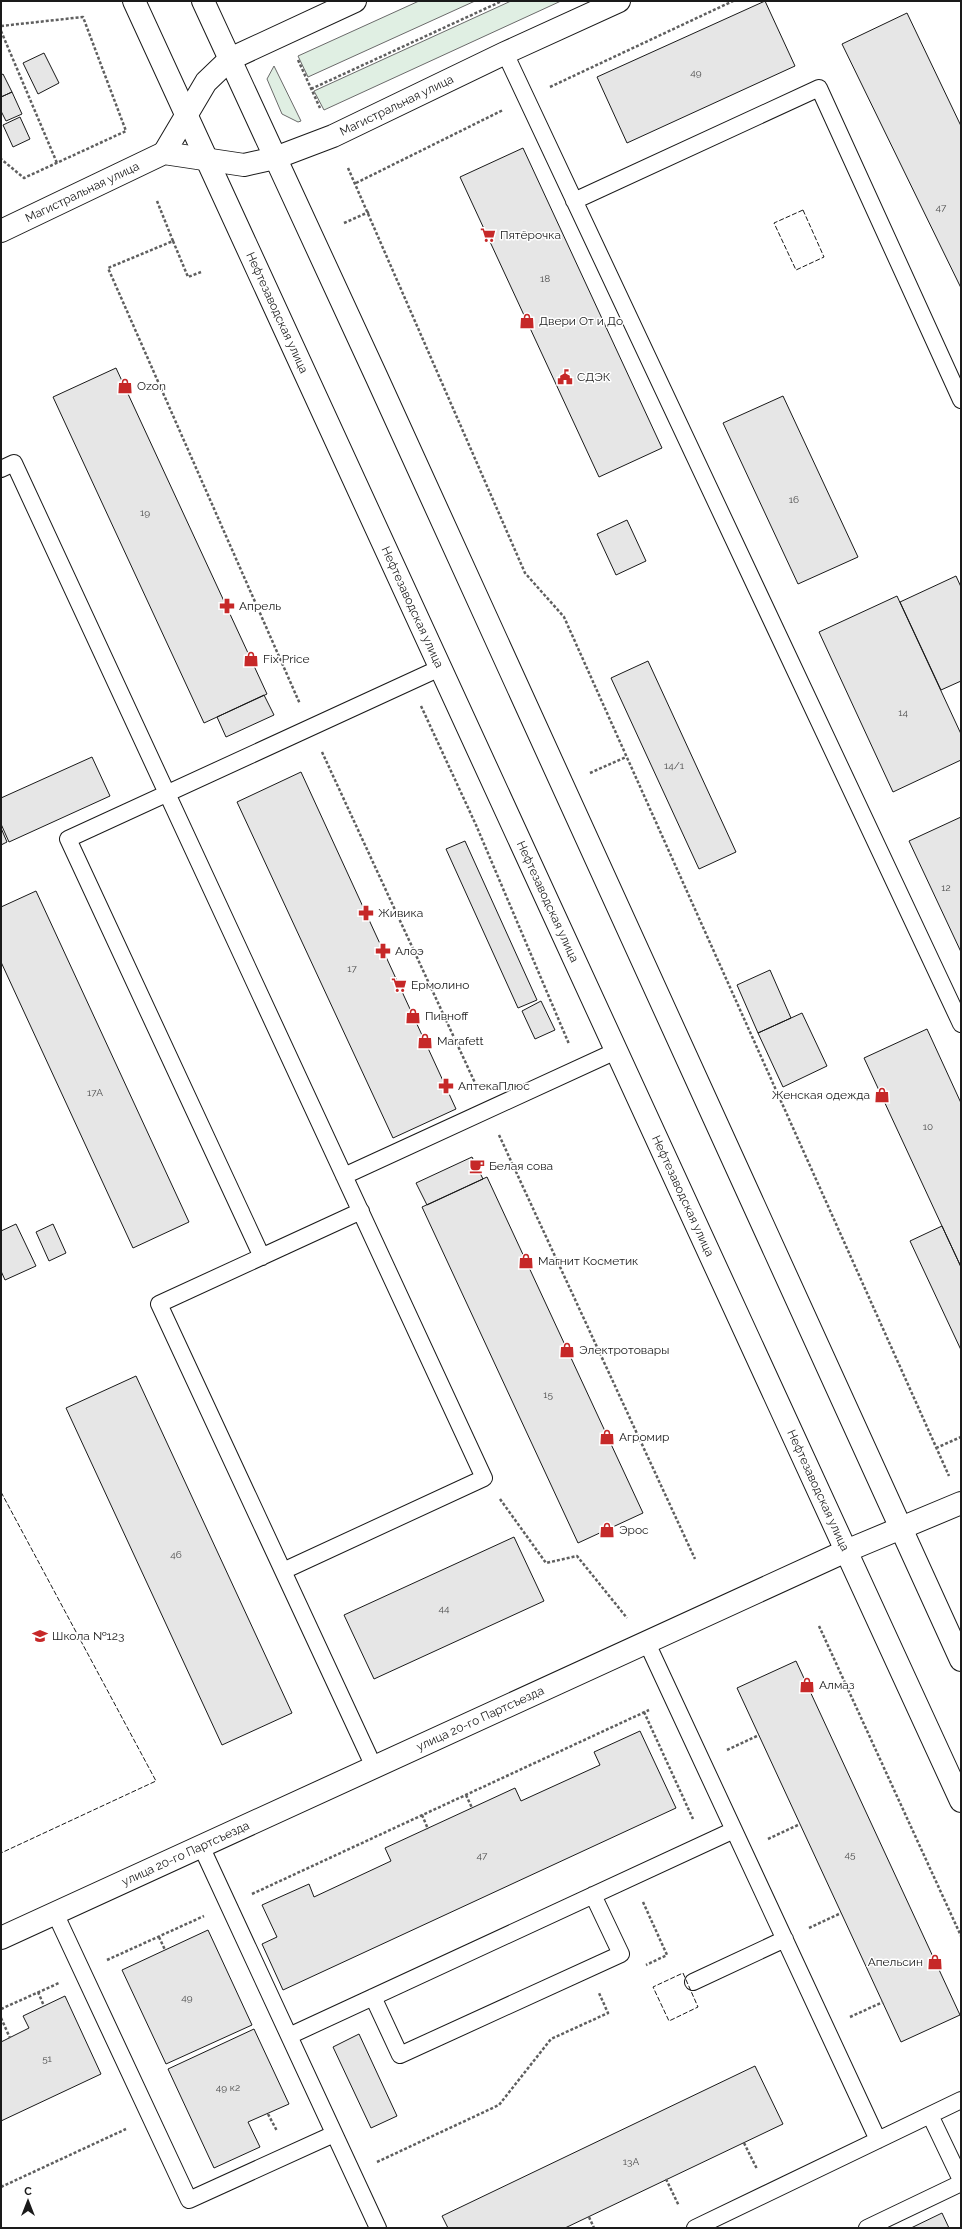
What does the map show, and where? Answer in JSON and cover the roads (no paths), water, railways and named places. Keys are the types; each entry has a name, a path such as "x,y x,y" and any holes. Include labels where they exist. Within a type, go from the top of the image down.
{"main road":[{"name":"Нефтезаводская улица","path":"134,1 961,1801"},
{"path":"203,1 494,633 961,1660"},
{"path":"164,153 206,82 230,59 355,1"},
{"name":"Магистральная улица","path":"1,231 164,153 244,165 275,158 333,136 505,53 619,1"},
{"name":"улица 20-го Партсъезда","path":"1,1938 846,1551 961,1503"}],"lane":[{"path":"505,53 961,1024"},
{"path":"574,201 819,88 961,400"},
{"path":"1,469 14,463 484,1478 283,1571"},
{"path":"262,1257 68,839 440,668"},
{"path":"344,1176 579,1066 616,1051"},
{"path":"361,1211 159,1304 374,1767"},
{"path":"647,1643 878,2140"},
{"path":"289,2036 734,1830"},
{"path":"201,1846 378,2228"},
{"path":"374,1997 400,2055 621,1954 593,1895"},
{"path":"55,1913 189,2200 334,2134"},
{"path":"693,1982 785,1939"},
{"path":"695,2228 961,2100"},
{"path":"930,2115 961,2180"},
{"path":"867,2228 961,2183"}],"place":[{"name":"Пятёрочка","path":"488,235"},
{"name":"Двери От и До","path":"527,321"},
{"name":"СДЭК","path":"565,377"},
{"name":"Ozon","path":"125,386"},
{"name":"Апрель","path":"227,606"},
{"name":"Fix Price","path":"251,659"},
{"name":"Живика","path":"366,913"},
{"name":"Алоэ","path":"383,951"},
{"name":"Ермолино","path":"399,985"},
{"name":"Пивнoff","path":"413,1016"},
{"name":"Marafett","path":"425,1041"},
{"name":"АптекаПлюс","path":"446,1086"},
{"name":"Женская одежда","path":"882,1095"},
{"name":"Белая сова","path":"477,1166"},
{"name":"Магнит Косметик","path":"526,1261"},
{"name":"Электротовары","path":"567,1350"},
{"name":"Агромир","path":"607,1437"},
{"name":"Эрос","path":"607,1530"},
{"name":"Школа №123","path":"40,1636"},
{"name":"Алмаз","path":"807,1685"},
{"name":"Апельсин","path":"935,1962"}]}
